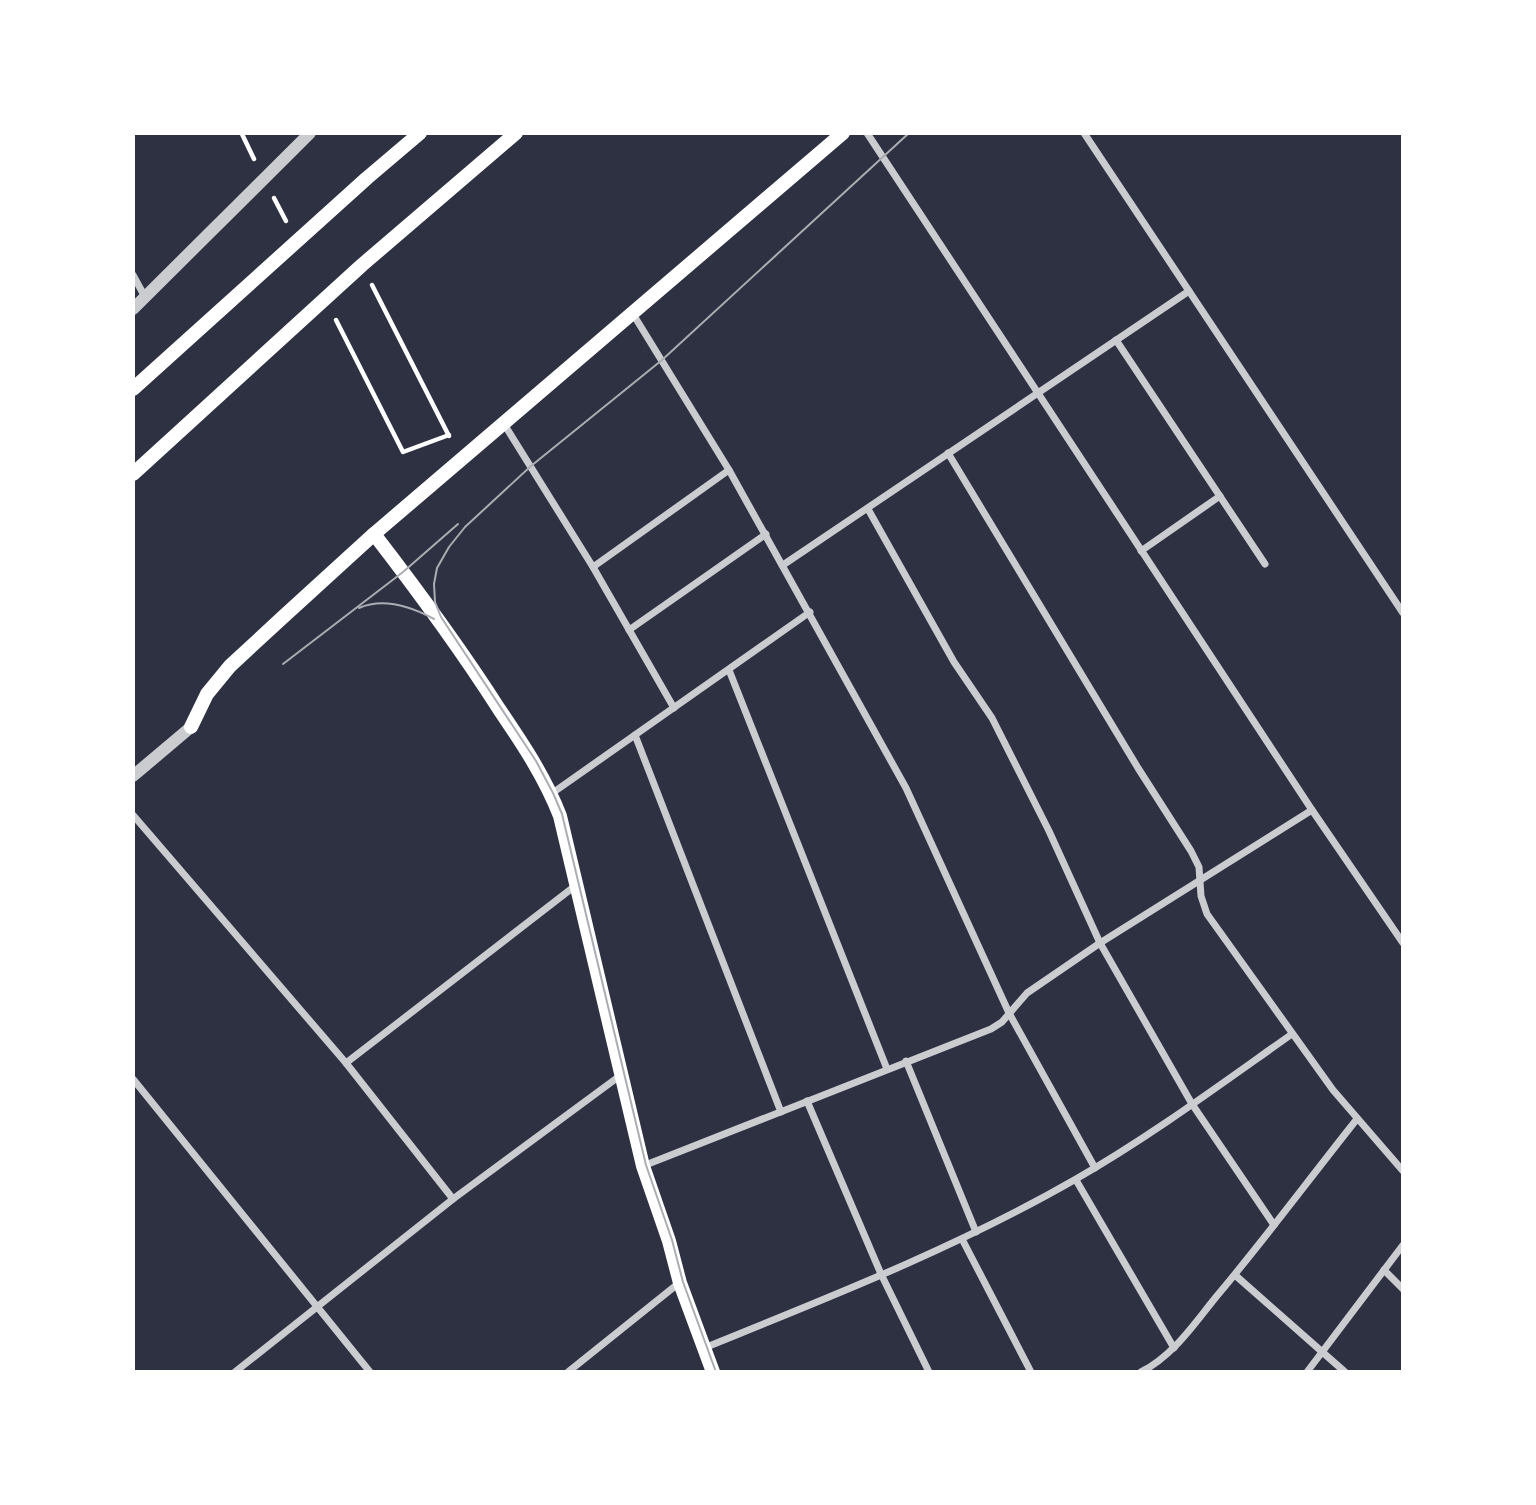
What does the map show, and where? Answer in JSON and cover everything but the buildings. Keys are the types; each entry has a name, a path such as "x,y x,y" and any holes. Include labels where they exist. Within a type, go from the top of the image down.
{"main road":[{"path":"133,388 367,177 420,133"},
{"path":"133,474 362,265 516,133"},
{"path":"191,727 207,694 230,666 374,534 843,133"},
{"path":"374,534 466,656 534,762 551,794 559,816 643,1166 669,1241 680,1283 713,1372"}],"street":[{"path":"133,309 310,133"},
{"path":"867,133 1312,810 1403,943"},
{"path":"1084,133 1403,613"},
{"path":"133,275 145,298"},
{"path":"783,565 1189,291"},
{"path":"633,314 766,534 906,788 1009,1013 1095,1168"},
{"path":"1116,340 1265,564"},
{"path":"504,424 593,567 674,708"},
{"path":"948,453 1191,851 1199,867 1207,914 1292,1034 1357,1119 1403,1171"},
{"path":"593,567 729,470"},
{"path":"1141,551 1220,496"},
{"path":"868,509 954,662 992,718 1049,831 1100,943 1192,1104 1274,1225"},
{"path":"629,630 766,534"},
{"path":"551,794 810,612"},
{"path":"729,670 887,1069"},
{"path":"133,776 191,727"},
{"path":"635,735 781,1112"},
{"path":"643,1166 991,1029 1002,1022 1027,993 1100,943 1312,810"},
{"path":"133,815 346,1063 453,1199"},
{"path":"346,1063 575,886"},
{"path":"704,1348 976,1233 1076,1180 1292,1034"},
{"path":"906,1061 976,1233"},
{"path":"235,1372 453,1199 621,1075"},
{"path":"133,1079 370,1372"},
{"path":"807,1101 881,1274 929,1372"},
{"path":"1141,1372 1156,1365 1174,1348 1357,1119"},
{"path":"1076,1180 1174,1348"},
{"path":"962,1238 1031,1372"},
{"path":"1307,1372 1403,1245"},
{"path":"1384,1270 1403,1289"},
{"path":"1235,1275 1345,1372"},
{"path":"568,1372 680,1283"},
{"path":"1156,1365 1164,1372"}],"path":[{"path":"362,265 449,435 464,458"},
{"path":"403,452 449,435"}],"tram line":[{"path":"716,1372 683,1282 672,1240 646,1165 562,814 536,761 441,617 435,602 434,584 437,568 465,527 531,466 662,360 909,133"},
{"path":"283,664 403,572 458,524"},
{"path":"359,608 388,603 434,619"}]}
